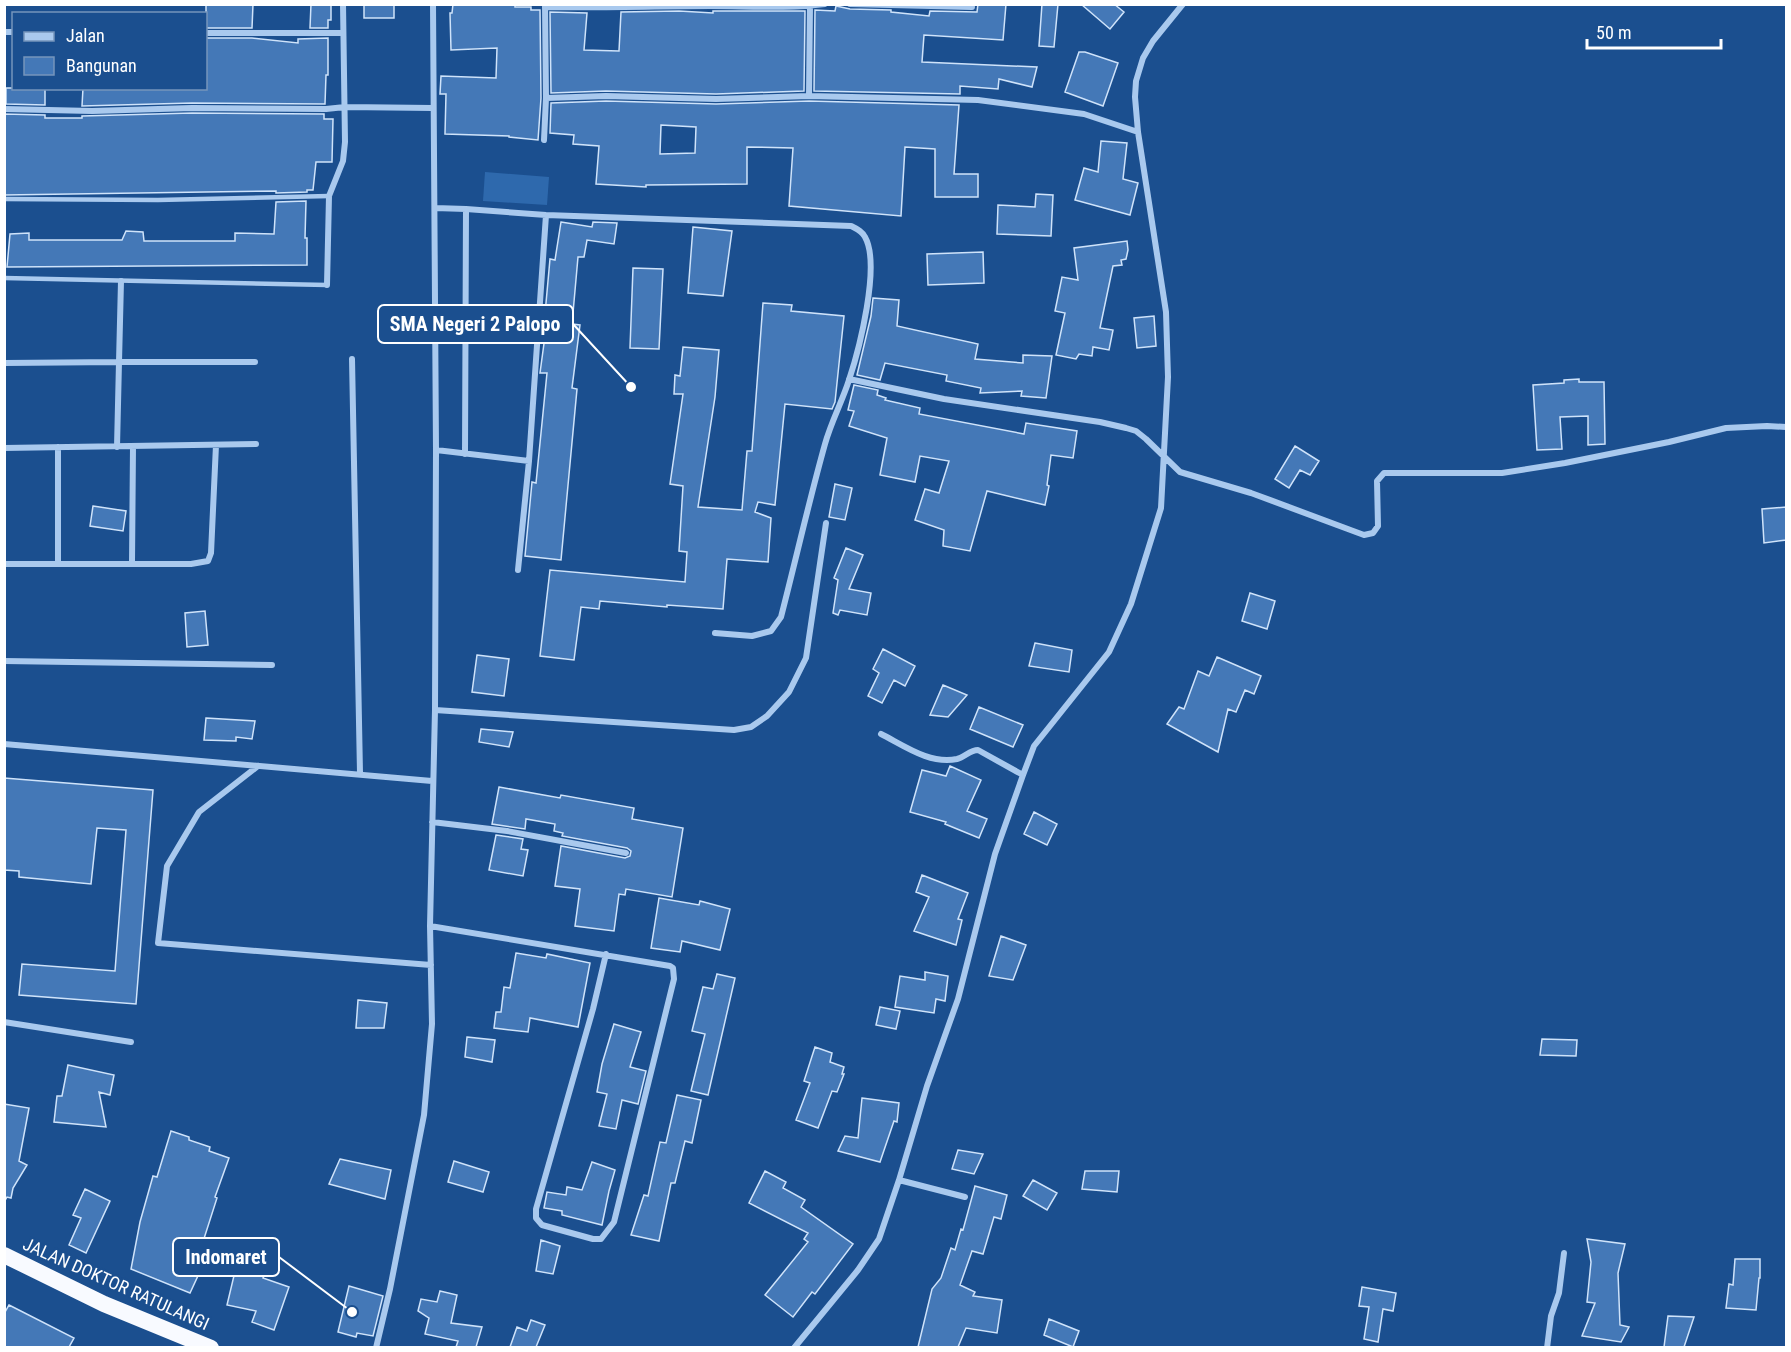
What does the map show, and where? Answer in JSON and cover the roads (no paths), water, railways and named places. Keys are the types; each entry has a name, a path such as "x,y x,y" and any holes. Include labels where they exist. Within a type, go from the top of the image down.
{"highway":[{"name":"JALAN DOKTOR RATULANGI","path":"4,1255 104,1304 211,1347"}],"street":[{"path":"327,285 329,196 343,161 345,107 343,4"},
{"path":"376,1347 390,1289 424,1115 432,1024 430,926 435,710 436,450 433,4"},
{"path":"544,140 545,6 755,8 825,4"},
{"path":"850,4 972,7"},
{"path":"794,1347 871,1253 879,1239 901,1181 927,1086 958,999 995,854 1023,775 1035,746 1109,652 1131,604 1161,508 1168,377 1166,312 1138,132 1136,89 1143,58 1153,40 1183,4"},
{"path":"809,96 810,6"},
{"path":"207,33 343,33"},
{"path":"546,98 606,96 716,99 809,96 978,100 1084,114 1138,132"},
{"path":"4,109 92,111 192,108 432,108"},
{"path":"435,208 546,215 851,226 866,237 870,250 872,277 860,340 849,379 826,442 781,617 771,631 752,636 715,633"},
{"path":"465,454 466,209"},
{"path":"518,570 529,461 546,215"},
{"path":"117,447 121,281"},
{"path":"352,360 360,774"},
{"path":"4,363 255,362"},
{"path":"849,379 944,399 1100,422 1136,431 1180,472 1251,494 1364,535 1373,533 1378,526 1377,481 1384,473 1502,473 1564,464 1726,428 1786,427"},
{"path":"4,448 256,444"},
{"path":"4,564 191,564 208,561 212,553 216,445"},
{"path":"132,563 133,446"},
{"path":"58,447 58,563"},
{"path":"436,450 529,461"},
{"path":"435,710 734,730 751,727 767,716 789,692 806,658 826,523"},
{"path":"4,661 272,665"},
{"path":"881,734 934,759 958,759 973,750 978,750 1023,775"},
{"path":"4,744 432,781"},
{"path":"258,766 199,812 167,866 158,943 431,965"},
{"path":"432,822 507,831 626,853"},
{"path":"430,926 606,954 670,966 674,973 614,1222 601,1239 593,1239 542,1225 536,1218 536,1209 593,1009 606,954"},
{"path":"4,1022 131,1042"},
{"path":"901,1181 965,1197"},
{"path":"1547,1347 1551,1316 1559,1293 1564,1253"}],"lane":[{"path":"4,199 180,200 329,196"},
{"path":"4,278 327,285"}],"place":[{"name":"SMA Negeri 2 Palopo","path":"631,387"},
{"name":"Indomaret","path":"352,1312"}]}
